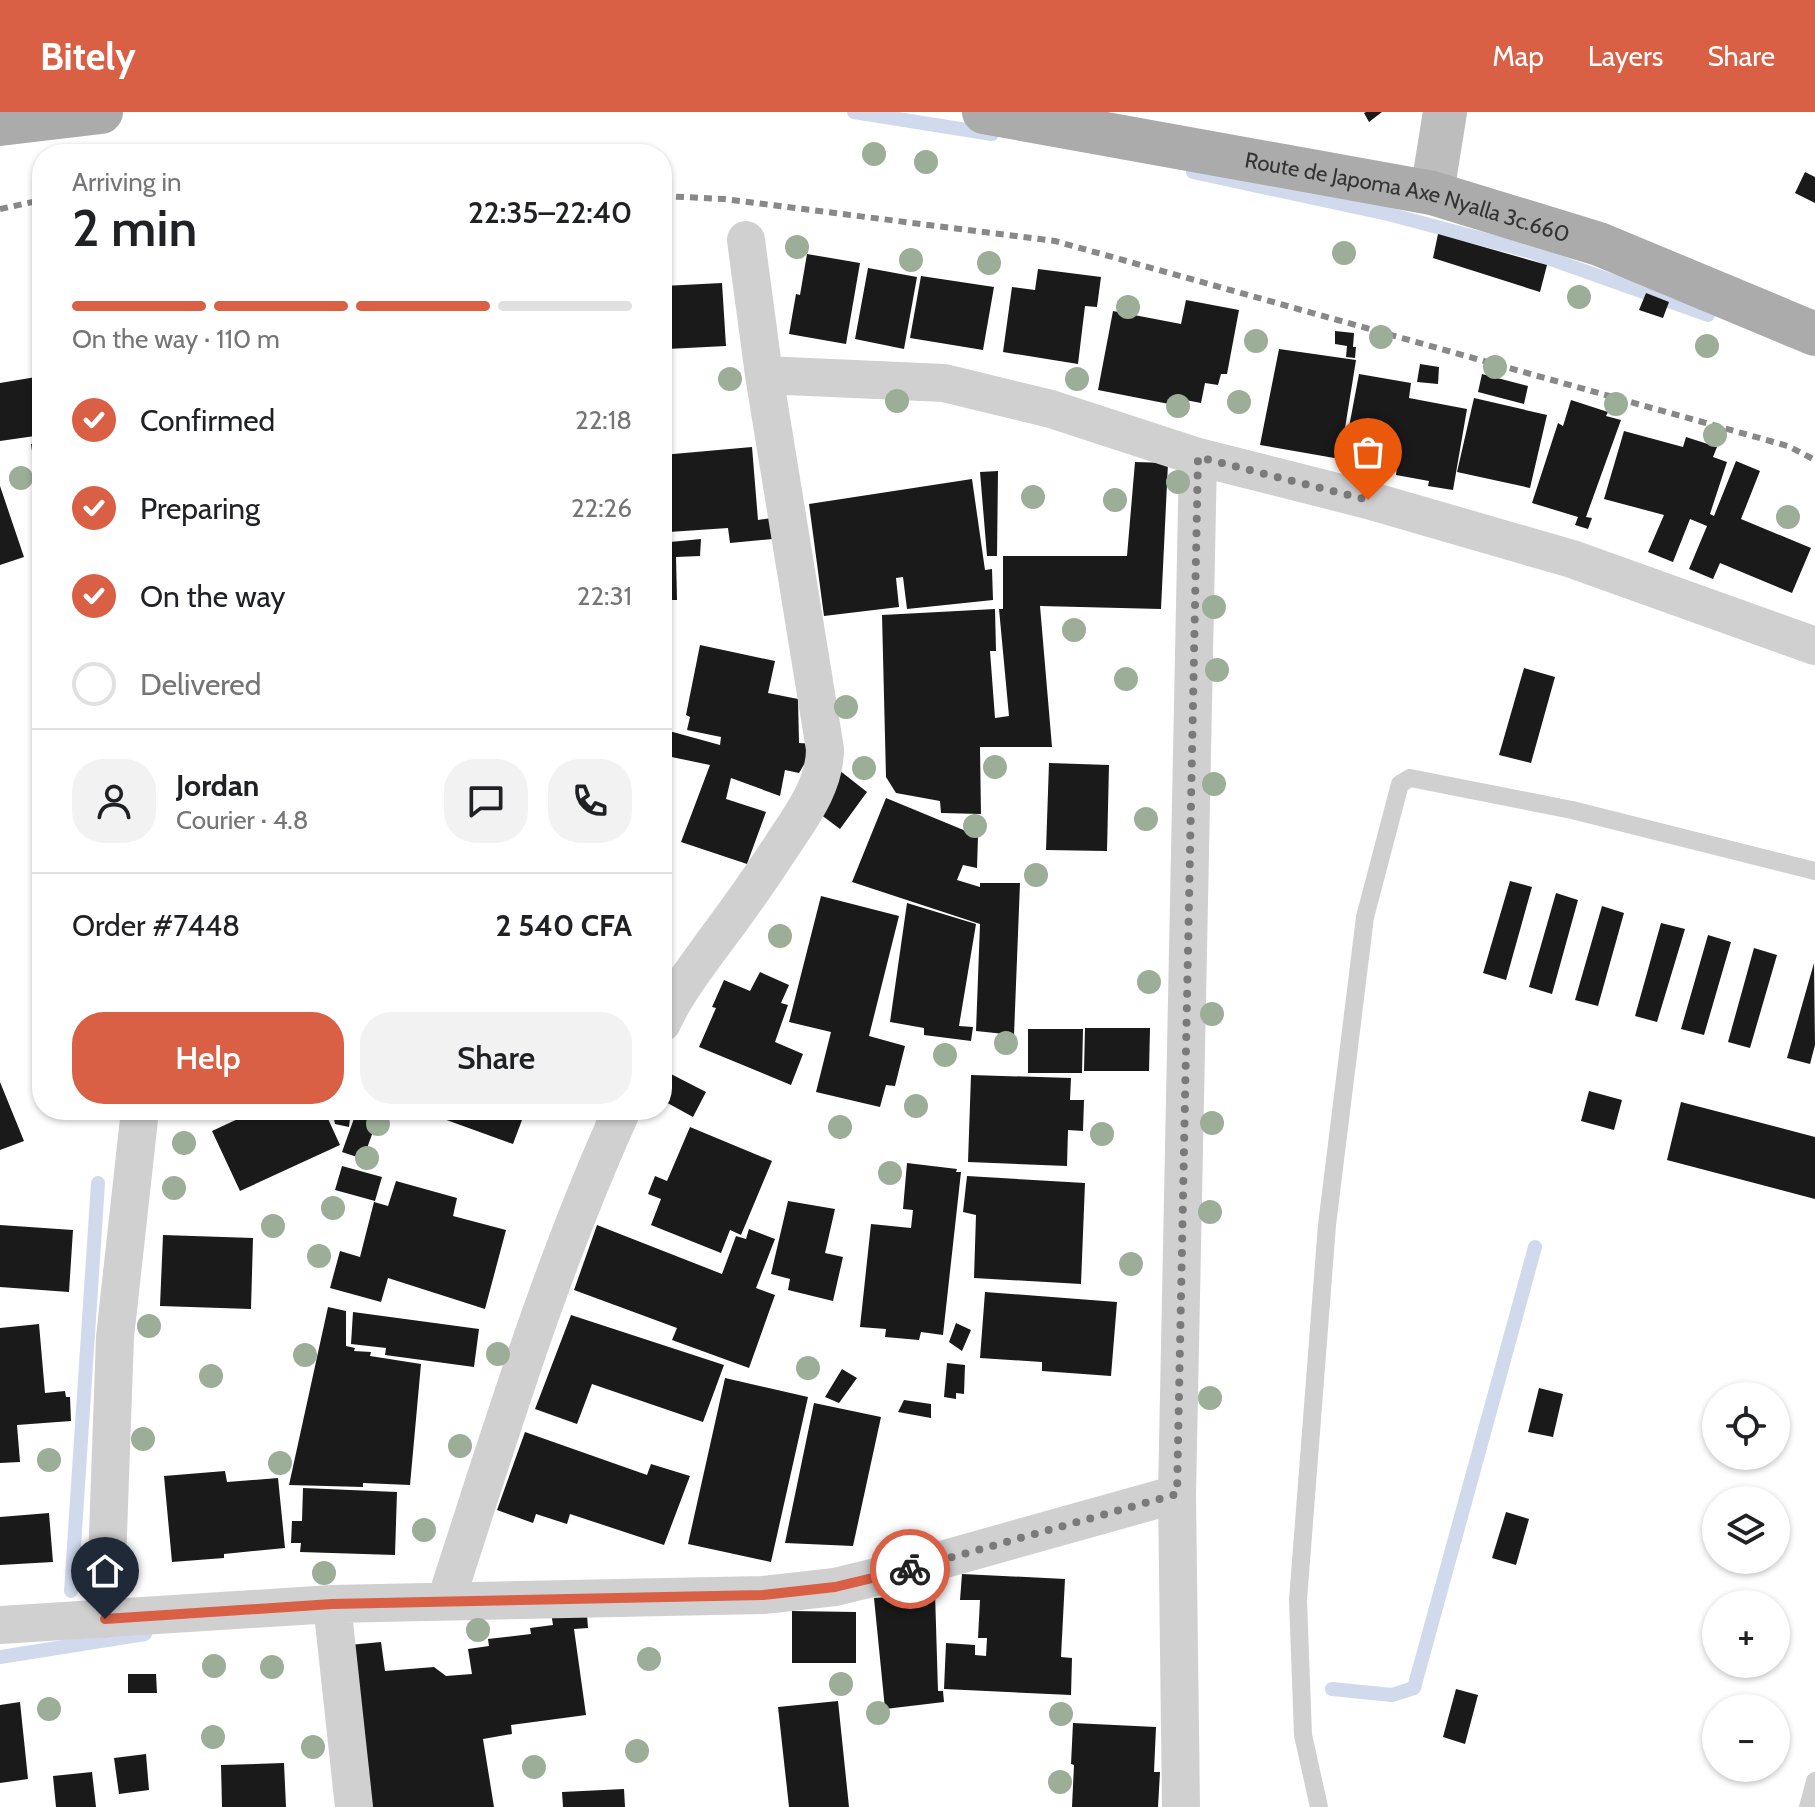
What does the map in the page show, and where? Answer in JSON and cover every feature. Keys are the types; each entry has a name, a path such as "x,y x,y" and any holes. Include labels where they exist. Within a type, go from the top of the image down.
{"main road":[{"path":"0,124 101,112"},
{"name":"Route de Japoma Axe Nyalla 3c.660","path":"984,112 1432,193 1599,244 1815,334"},
{"path":"1432,193 1445,112"}],"street":[{"path":"672,1001 798,822 816,791 825,765 746,240"},
{"path":"764,375 944,383 1051,409 1198,457 1368,500 1572,559 1815,646"},
{"path":"1181,1807 1177,1494 1198,457"},
{"path":"105,1619 115,1337 139,1120"},
{"path":"446,1600 535,1330 586,1190 618,1120"},
{"path":"0,1625 332,1604 763,1595 835,1587 1177,1494"},
{"path":"332,1604 354,1807"}],"lane":[{"path":"1319,1807 1303,1735 1298,1600 1327,1225 1365,917 1400,784 1410,778 1572,810 1815,871"},
{"path":"1808,1807 1815,1781"}],"building":[{"path":"1366,112 1382,112 1369,122 1364,113"},
{"path":"1805,172 1815,177 1815,203 1795,193"},
{"path":"1438,234 1547,265 1540,292 1433,258"},
{"path":"807,254 860,263 846,344 789,334"},
{"path":"868,268 917,277 904,349 855,339"},
{"path":"1038,269 1101,277 1097,307 1085,306 1078,364 1003,352 1012,287 1035,290"},
{"path":"921,276 994,287 983,350 910,338"},
{"path":"722,283 726,346 672,349 672,286"},
{"path":"1646,293 1669,302 1663,318 1639,310"},
{"path":"1186,300 1239,310 1227,374 1221,374 1218,385 1205,383 1201,403 1170,397 1169,404 1098,390 1113,311 1181,324"},
{"path":"1335,331 1354,333 1355,358 1346,357 1347,346 1335,344"},
{"path":"1279,349 1356,360 1340,459 1260,445"},
{"path":"1420,364 1439,367 1438,384 1417,382"},
{"path":"1359,374 1411,383 1409,398 1467,409 1453,490 1428,486 1429,481 1396,475 1397,464 1393,463 1392,468 1343,459"},
{"path":"1482,374 1528,386 1524,404 1478,392"},
{"path":"32,378 32,436 0,441 0,383"},
{"path":"1474,398 1547,415 1530,488 1457,472"},
{"path":"1571,400 1608,412 1606,416 1621,420 1586,517 1592,518 1588,529 1575,525 1578,517 1532,503 1558,423 1563,426"},
{"path":"1624,431 1683,447 1686,437 1717,447 1713,457 1727,462 1710,514 1714,516 1736,461 1760,471 1741,519 1811,548 1792,593 1720,563 1713,579 1689,569 1707,526 1690,519 1673,562 1648,552 1664,515 1604,499"},
{"path":"752,447 758,520 771,518 773,539 730,543 728,528 672,532 672,454"},
{"path":"1135,462 1168,463 1161,609 1040,606 1052,747 980,747 981,814 941,813 940,801 896,793 886,777 882,615 995,609 996,651 990,651 995,718 1009,716 999,609 1003,609 1003,556 1127,556"},
{"path":"998,471 997,556 987,556 980,472"},
{"path":"972,479 985,570 992,569 993,600 907,609 903,577 896,578 899,607 824,616 809,504"},
{"path":"0,486 24,557 0,565"},
{"path":"701,539 700,556 676,557 677,600 672,600 672,542"},
{"path":"700,645 775,661 768,693 798,699 799,743 816,744 799,773 785,770 780,796 731,778 726,799 766,812 747,864 681,842 710,765 672,757 672,732 720,745 721,737 687,730 690,717 686,715"},
{"path":"1524,668 1555,677 1531,763 1499,755"},
{"path":"1049,763 1109,765 1107,851 1046,850"},
{"path":"839,770 867,792 840,829 812,808"},
{"path":"886,798 978,836 977,868 963,865 957,880 980,887 980,883 1020,883 1014,1035 976,1031 980,924 852,882"},
{"path":"1510,881 1532,887 1506,980 1483,973"},
{"path":"1556,893 1578,900 1552,994 1529,987"},
{"path":"821,896 899,916 869,1036 905,1046 895,1086 886,1085 880,1107 816,1092 831,1032 789,1022"},
{"path":"907,903 976,924 959,1026 973,1027 971,1041 924,1035 924,1028 890,1022"},
{"path":"1602,906 1624,913 1598,1006 1575,1000"},
{"path":"1661,923 1685,929 1657,1022 1635,1016"},
{"path":"1708,935 1731,942 1704,1035 1681,1029"},
{"path":"1754,948 1777,955 1750,1048 1728,1042"},
{"path":"1814,963 1815,1045 1810,1064 1787,1058"},
{"path":"760,972 789,985 781,1003 788,1005 775,1042 803,1054 791,1085 699,1047 724,980 750,991"},
{"path":"1085,1028 1150,1028 1149,1071 1084,1071"},
{"path":"1028,1029 1083,1029 1082,1073 1028,1073"},
{"path":"672,1075 706,1092 693,1117 672,1105"},
{"path":"971,1075 1071,1078 1070,1100 1084,1100 1083,1131 1068,1130 1067,1166 968,1162"},
{"path":"0,1082 24,1141 0,1150"},
{"path":"1589,1091 1622,1100 1614,1130 1581,1121"},
{"path":"1681,1102 1815,1137 1815,1199 1667,1160"},
{"path":"236,1120 329,1120 340,1145 240,1191 212,1131"},
{"path":"334,1120 350,1120 349,1127 335,1124"},
{"path":"353,1120 377,1120 363,1159 342,1152"},
{"path":"447,1120 522,1120 513,1144"},
{"path":"690,1127 772,1161 741,1235 730,1230 721,1253 651,1225 661,1199 648,1194 655,1176 667,1181"},
{"path":"907,1163 961,1172 943,1335 921,1332 919,1340 885,1337 886,1329 860,1327 871,1224 911,1228 913,1210 903,1209"},
{"path":"342,1166 382,1177 375,1201 335,1190"},
{"path":"967,1176 1085,1183 1081,1284 974,1278 976,1215 963,1212"},
{"path":"396,1181 457,1198 453,1216 506,1230 485,1309 388,1278 381,1302 330,1288 340,1251 360,1257 374,1202 388,1206"},
{"path":"788,1201 835,1209 825,1253 843,1257 833,1301 788,1290 790,1279 771,1274"},
{"path":"0,1225 73,1230 69,1292 0,1287"},
{"path":"597,1225 722,1274 736,1236 746,1239 749,1229 775,1239 756,1288 775,1295 749,1368 672,1340 677,1328 574,1290"},
{"path":"163,1235 253,1238 251,1309 160,1306"},
{"path":"985,1292 1117,1302 1111,1376 1042,1371 1042,1362 980,1358"},
{"path":"328,1307 346,1311 346,1346 355,1348 354,1351 421,1364 410,1485 289,1485"},
{"path":"353,1312 479,1329 474,1367 385,1355 386,1348 351,1344"},
{"path":"571,1315 724,1365 703,1422 592,1384 577,1424 535,1409"},
{"path":"956,1323 971,1330 962,1351 949,1342"},
{"path":"39,1324 45,1393 65,1391 66,1397 70,1397 71,1421 17,1425 20,1462 0,1463 0,1328"},
{"path":"947,1363 965,1365 964,1394 956,1393 956,1399 944,1397"},
{"path":"842,1369 857,1378 839,1403 825,1397"},
{"path":"725,1378 808,1397 771,1562 688,1544"},
{"path":"1539,1388 1563,1394 1553,1437 1528,1432"},
{"path":"904,1400 931,1404 931,1418 898,1412"},
{"path":"814,1403 881,1417 853,1546 785,1543"},
{"path":"525,1432 647,1475 651,1464 690,1476 664,1545 570,1514 567,1524 536,1514 533,1523 497,1510"},
{"path":"225,1471 227,1482 278,1478 285,1548 224,1554 224,1558 172,1562 164,1476"},
{"path":"303,1488 397,1492 395,1555 300,1552 301,1543 291,1543 292,1521 302,1521"},
{"path":"1506,1512 1529,1519 1516,1565 1492,1558"},
{"path":"49,1513 53,1562 0,1565 0,1517"},
{"path":"962,1574 1065,1579 1061,1657 1072,1658 1071,1695 944,1689 946,1643 975,1645 975,1655 986,1656 987,1638 978,1638 980,1600 960,1600"},
{"path":"929,1586 930,1593 935,1593 938,1691 943,1691 944,1702 885,1709 874,1598 921,1595 921,1587"},
{"path":"586,1601 588,1628 574,1629 586,1715 511,1725 512,1734 483,1739 494,1807 369,1807 349,1645 381,1642 385,1671 434,1667 446,1676 472,1674 468,1649 489,1646 488,1639 531,1634 530,1628 553,1625 550,1606"},
{"path":"792,1611 856,1612 856,1663 792,1663"},
{"path":"128,1674 156,1674 157,1693 128,1693"},
{"path":"1456,1689 1478,1695 1465,1744 1443,1737"},
{"path":"838,1701 849,1807 789,1807 778,1707"},
{"path":"20,1702 28,1779 0,1783 0,1705"},
{"path":"1073,1723 1156,1727 1154,1772 1160,1772 1158,1807 1072,1807"},
{"path":"146,1754 149,1790 119,1794 114,1758"},
{"path":"284,1763 286,1807 222,1807 221,1765"},
{"path":"92,1772 96,1807 56,1807 53,1776"},
{"path":"624,1789 625,1807 563,1807 562,1792"}],"waterway":[{"path":"854,112 992,134"},
{"path":"1193,172 1388,214 1528,251 1708,315"},
{"path":"71,1591 98,1183"},
{"path":"1332,1689 1392,1695 1414,1688 1535,1247"},
{"path":"0,1657 145,1634"}],"railway":[{"path":"672,196 724,199 1055,241 1788,446 1815,460"},
{"path":"0,209 32,202"}],"way so far":[{"path":"910,1569 1177,1494 1198,457 1368,500"}],"route":[{"path":"105,1619 332,1604 763,1595 835,1587 910,1569"}]}
